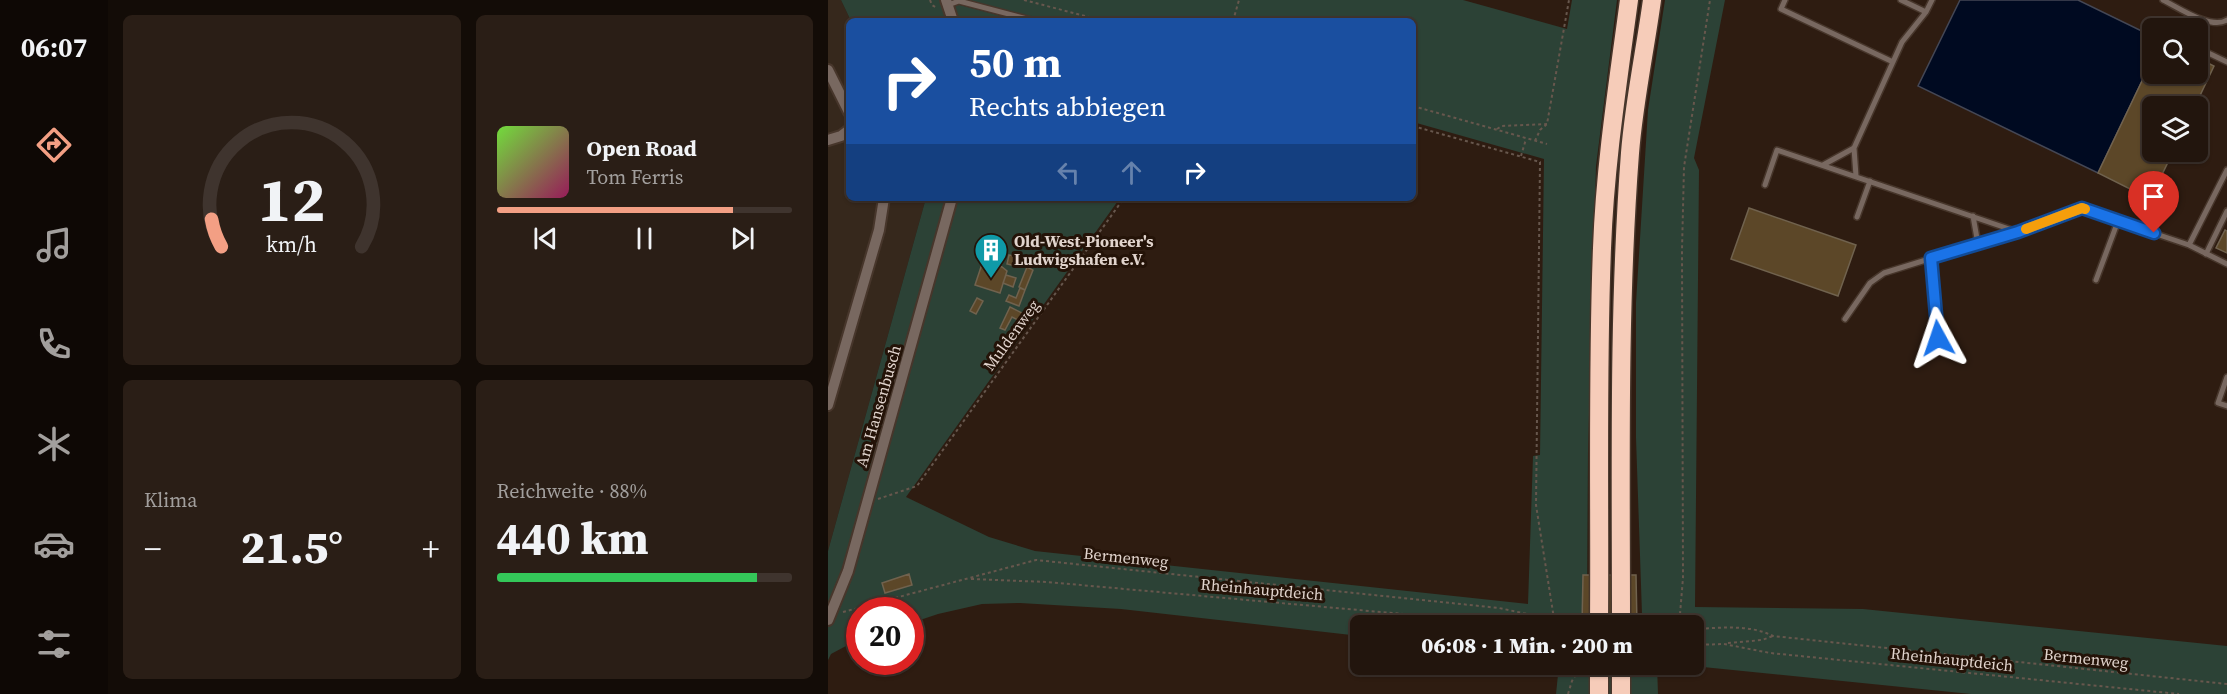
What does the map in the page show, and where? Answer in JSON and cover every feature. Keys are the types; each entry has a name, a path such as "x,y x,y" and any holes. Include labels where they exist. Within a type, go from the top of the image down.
{"highway":[{"path":"1593,615 1602,246 1610,146 1629,0"},
{"path":"1627,615 1621,329 1624,247 1630,150 1652,0"},
{"path":"1599,675 1599,694"},
{"path":"1621,675 1621,694"}],"street":[{"path":"947,2 952,18"},
{"path":"828,70 846,106"},
{"path":"828,140 846,132"},
{"path":"828,405 879,230 884,201"},
{"name":"Am Hansenbusch","path":"828,620 848,571 951,201"}],"lane":[{"path":"1785,0 1780,9 1893,62"},
{"path":"1901,0 1926,12"},
{"path":"1856,177 1854,148 1902,42 1926,12 1932,0"},
{"path":"2163,0 2211,24 2222,24 2227,20"},
{"path":"947,2 959,1 1024,18"},
{"path":"2208,53 2227,62"},
{"path":"1823,165 1854,148"},
{"path":"1765,185 1777,150 2018,232"},
{"path":"2189,245 2227,170"},
{"path":"1857,216 1870,181"},
{"path":"1845,320 1870,283 1884,273 2018,232 2082,208 2189,245 2227,264"},
{"path":"2206,254 2227,211"},
{"path":"1973,216 1978,244"},
{"path":"2096,280 2118,221"},
{"path":"1931,258 1938,338"},
{"path":"2227,377 2218,403 2227,406"}],"path":[{"path":"1024,0 1093,18"},
{"path":"1234,18 1239,0"},
{"path":"1535,141 1540,130 1547,124 1569,0"},
{"path":"1681,615 1683,578 1681,345 1684,167 1710,0"},
{"path":"1416,107 1546,144"},
{"path":"1497,130 1502,126 1547,124"},
{"path":"1416,127 1540,162 1536,506 1553,615"},
{"path":"1521,156 1527,138"},
{"name":"Muldenweg","path":"868,496 877,499 917,486 1122,201"},
{"name":"Bermenweg","path":"834,608 844,612 1036,560 1499,608 1532,615"},
{"name":"Rheinhauptdeich","path":"967,579 1047,582 1414,615"},
{"name":"Bermenweg","path":"1704,629 1743,628 1761,630 1773,636 2227,684"},
{"path":"1704,645 1762,640 1773,636"},
{"name":"Rheinhauptdeich","path":"1724,644 1770,653 2179,694"},
{"path":"1568,694 1576,675"}],"shaded area":[{"path":"828,0 841,0 850,18 846,18 846,201 925,201 828,551"}],"green space":[{"path":"841,0 953,0 960,5 1010,18 990,18 850,18"},
{"path":"960,0 1463,0 1567,29 1572,0 1617,0 1596,166 1588,451 1587,613 1642,614 1636,438 1636,303 1648,110 1665,0 1725,0 1694,158 1699,170 1695,607 1863,609 2227,646 2227,694 1971,694 1704,667 1704,615 1350,615 1350,635 1121,609 1020,603 982,604 924,619 924,597 846,597 846,646 831,654 828,660 828,551 925,201 1118,201 906,497 989,537 1035,551 1528,604 1533,456 1540,455 1544,159 1416,123 1416,18 1032,18"},
{"path":"1558,675 1657,675 1658,694 1556,694"}],"water":[{"path":"1960,0 2078,0 2142,31 2142,81 2098,173 1918,86"}],"building":[{"path":"2208,63 2214,66 2208,79"},
{"path":"2142,81 2142,84 2205,84 2200,96 2142,96 2142,162 2168,162 2150,199 2098,173"},
{"path":"1749,208 1856,245 1838,296 1731,259"},
{"path":"2225,230 2227,231 2227,253 2216,248"},
{"path":"1009,255 1019,257 1016,266 1007,264"},
{"name":"Old-West-Pioneer's Ludwigshafen e.V.","path":"983,261 1007,271 1000,293 975,285"},
{"path":"1027,267 1033,270 1025,290 1019,287"},
{"path":"1006,275 1016,278 1013,287 1003,283"},
{"path":"1020,288 1025,290 1019,306 1006,301 1009,295 1016,298"},
{"path":"977,298 983,301 976,314 970,311"},
{"path":"1010,307 1030,317 1026,324 1012,317 1005,330 1000,328"},
{"path":"909,574 912,585 885,593 882,583"},
{"path":"1583,575 1636,575 1637,615 1582,615"}],"slow traffic":[{"path":"2026,229 2082,208 2085,209"}],"place":[{"name":"Old-West-Pioneer's Ludwigshafen e.V.","path":"991,279"}],"route":[{"path":"1938,338 1931,258 2018,232 2082,208 2154,233"}]}
